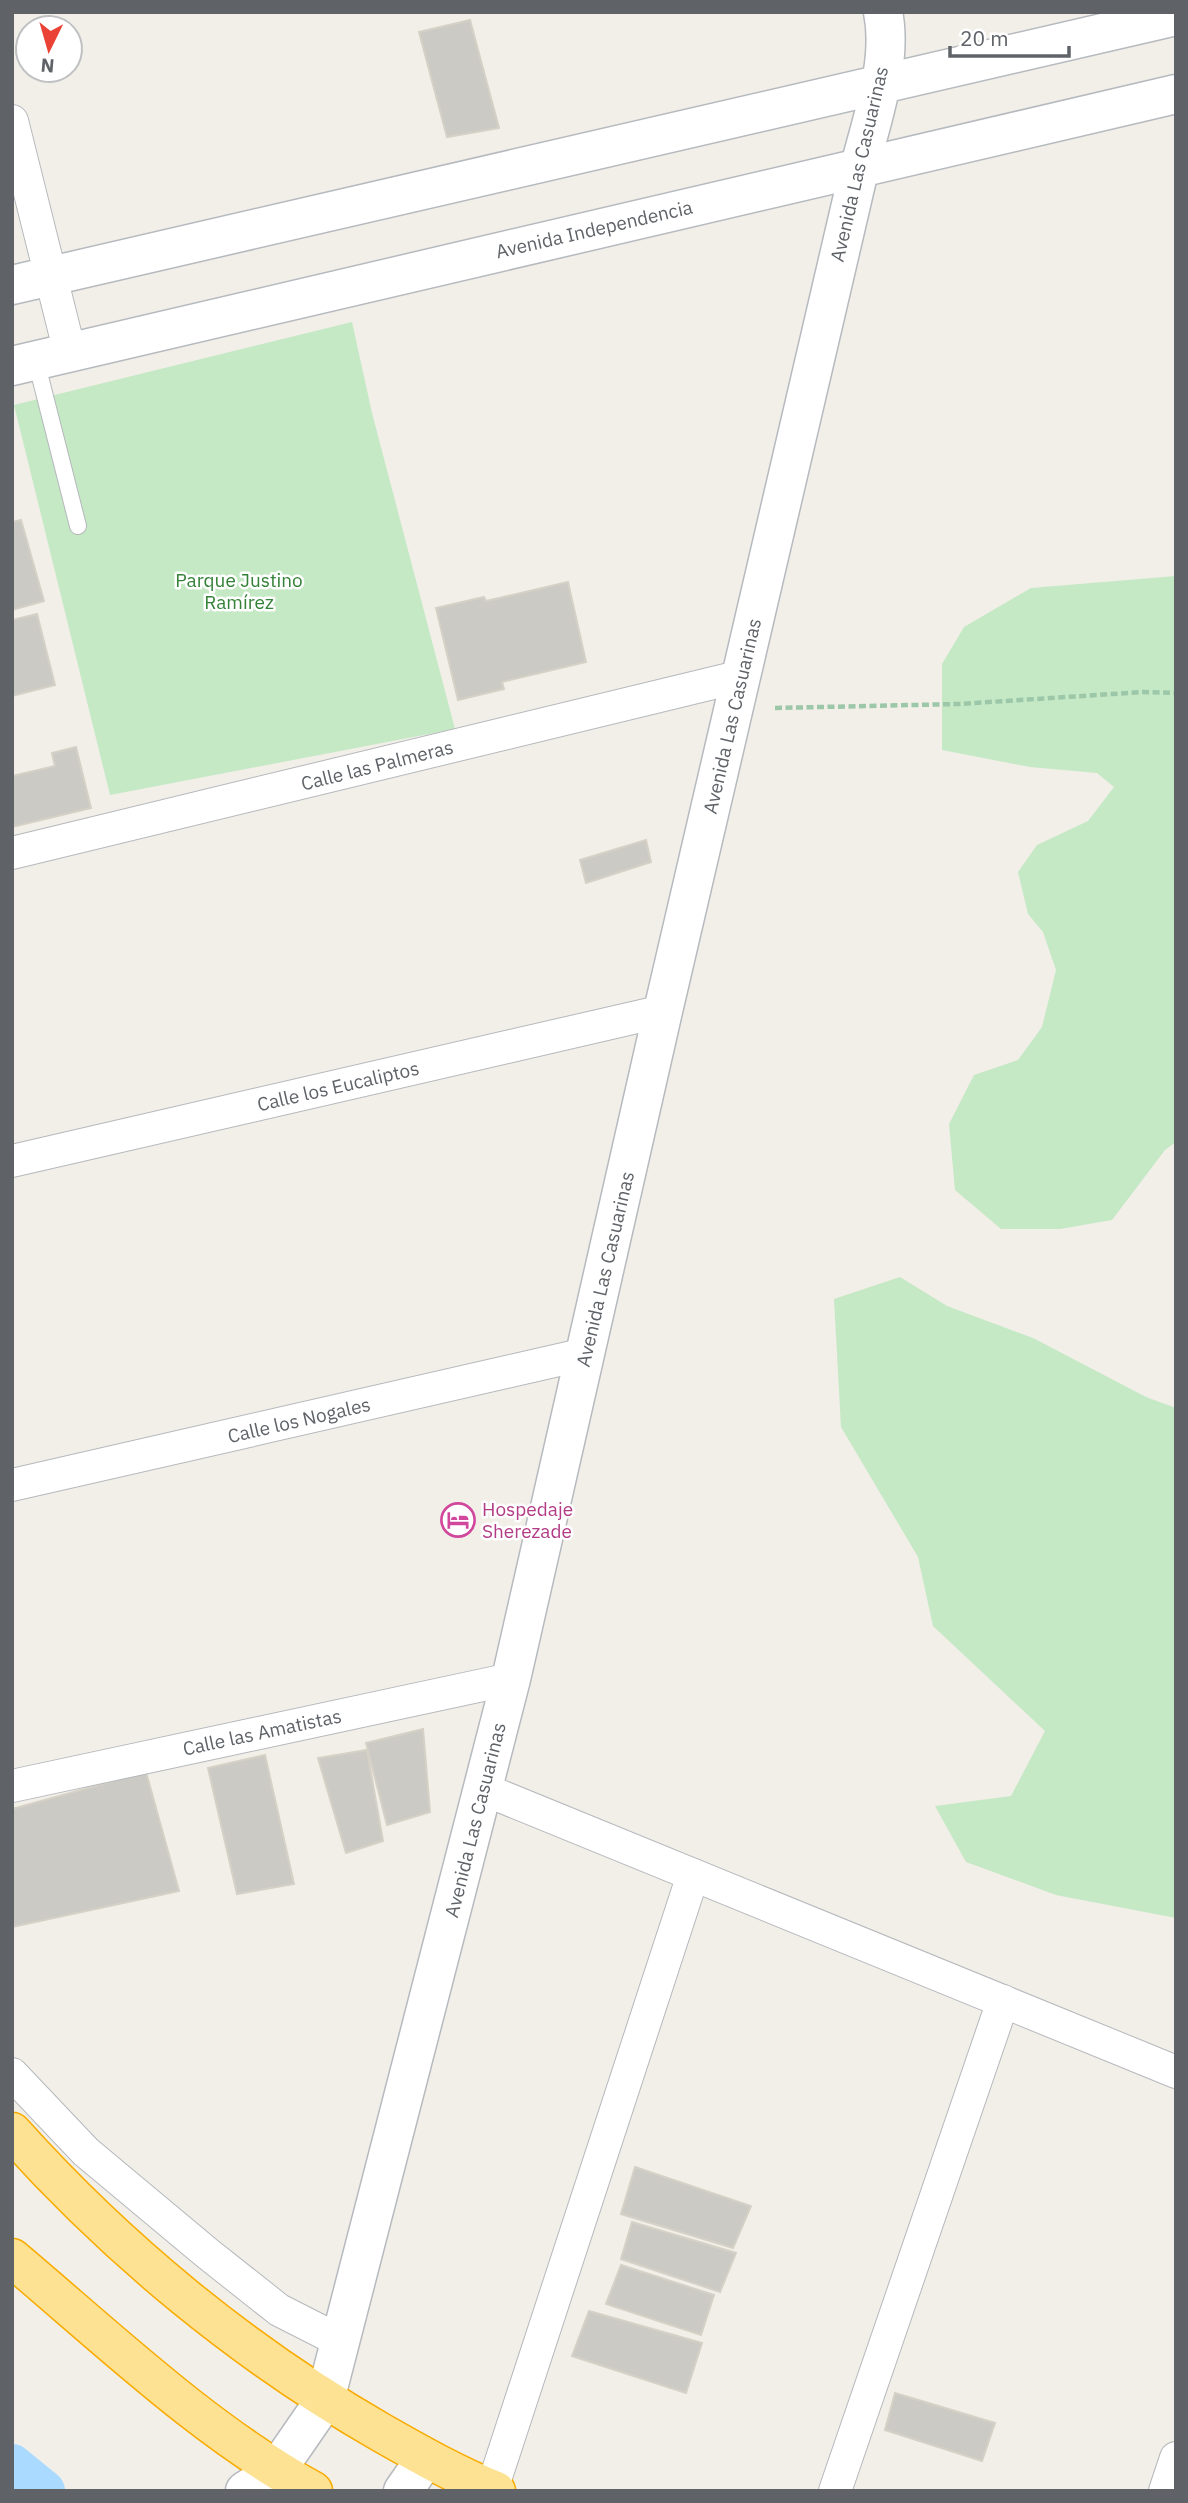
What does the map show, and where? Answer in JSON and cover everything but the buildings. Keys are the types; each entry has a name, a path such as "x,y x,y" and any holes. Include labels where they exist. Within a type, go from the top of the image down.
{"highway":[{"path":"12,2132 60,2185 172,2286 223,2326 325,2400 426,2458 494,2490"},
{"path":"12,2258 167,2390 276,2470 313,2491"}],"street":[{"name":"Avenida Las Casuarinas","path":"245,2491 276,2470 325,2400 512,1679 663,1011 881,85 886,26 883,12"},
{"path":"12,285 1176,16"},
{"name":"Avenida Independencia","path":"40,360 1176,94"},
{"path":"12,121 51,275 40,360"},
{"name":"Calle las Palmeras","path":"12,853 738,691"},
{"name":"Calle los Eucaliptos","path":"12,1161 663,1011"},
{"name":"Calle los Nogales","path":"12,1485 585,1354"},
{"name":"Calle las Amatistas","path":"12,1786 512,1679"},
{"path":"483,1789 1176,2072"},
{"path":"494,2490 693,1875"},
{"path":"835,2491 1003,2001"},
{"path":"12,2074 86,2152 206,2253 279,2310 340,2341"},
{"path":"403,2491 426,2458"},
{"path":"1165,2491 1176,2458"}],"lane":[{"path":"40,360 78,526"}],"path":[{"path":"738,691 766,708 959,704 1176,692"}],"green space":[{"name":"Parque Justino Ramírez","path":"352,322 372,413 455,729 110,795 14,405"},
{"path":"1176,576 1176,1142 1165,1150 1112,1220 1060,1229 1001,1229 955,1190 949,1124 974,1075 1018,1060 1042,1027 1056,970 1043,932 1028,914 1018,872 1037,845 1088,821 1114,787 1097,773 1030,767 942,750 942,664 964,627 1031,588"},
{"path":"900,1277 947,1306 1033,1338 1146,1397 1176,1408 1176,1918 1056,1895 966,1862 935,1806 1011,1796 1045,1731 933,1626 918,1557 841,1427 834,1299"}],"waterway":[{"path":"12,2465 44,2491"}],"place":[{"name":"Hospedaje Sherezade","path":"458,1520"}]}
